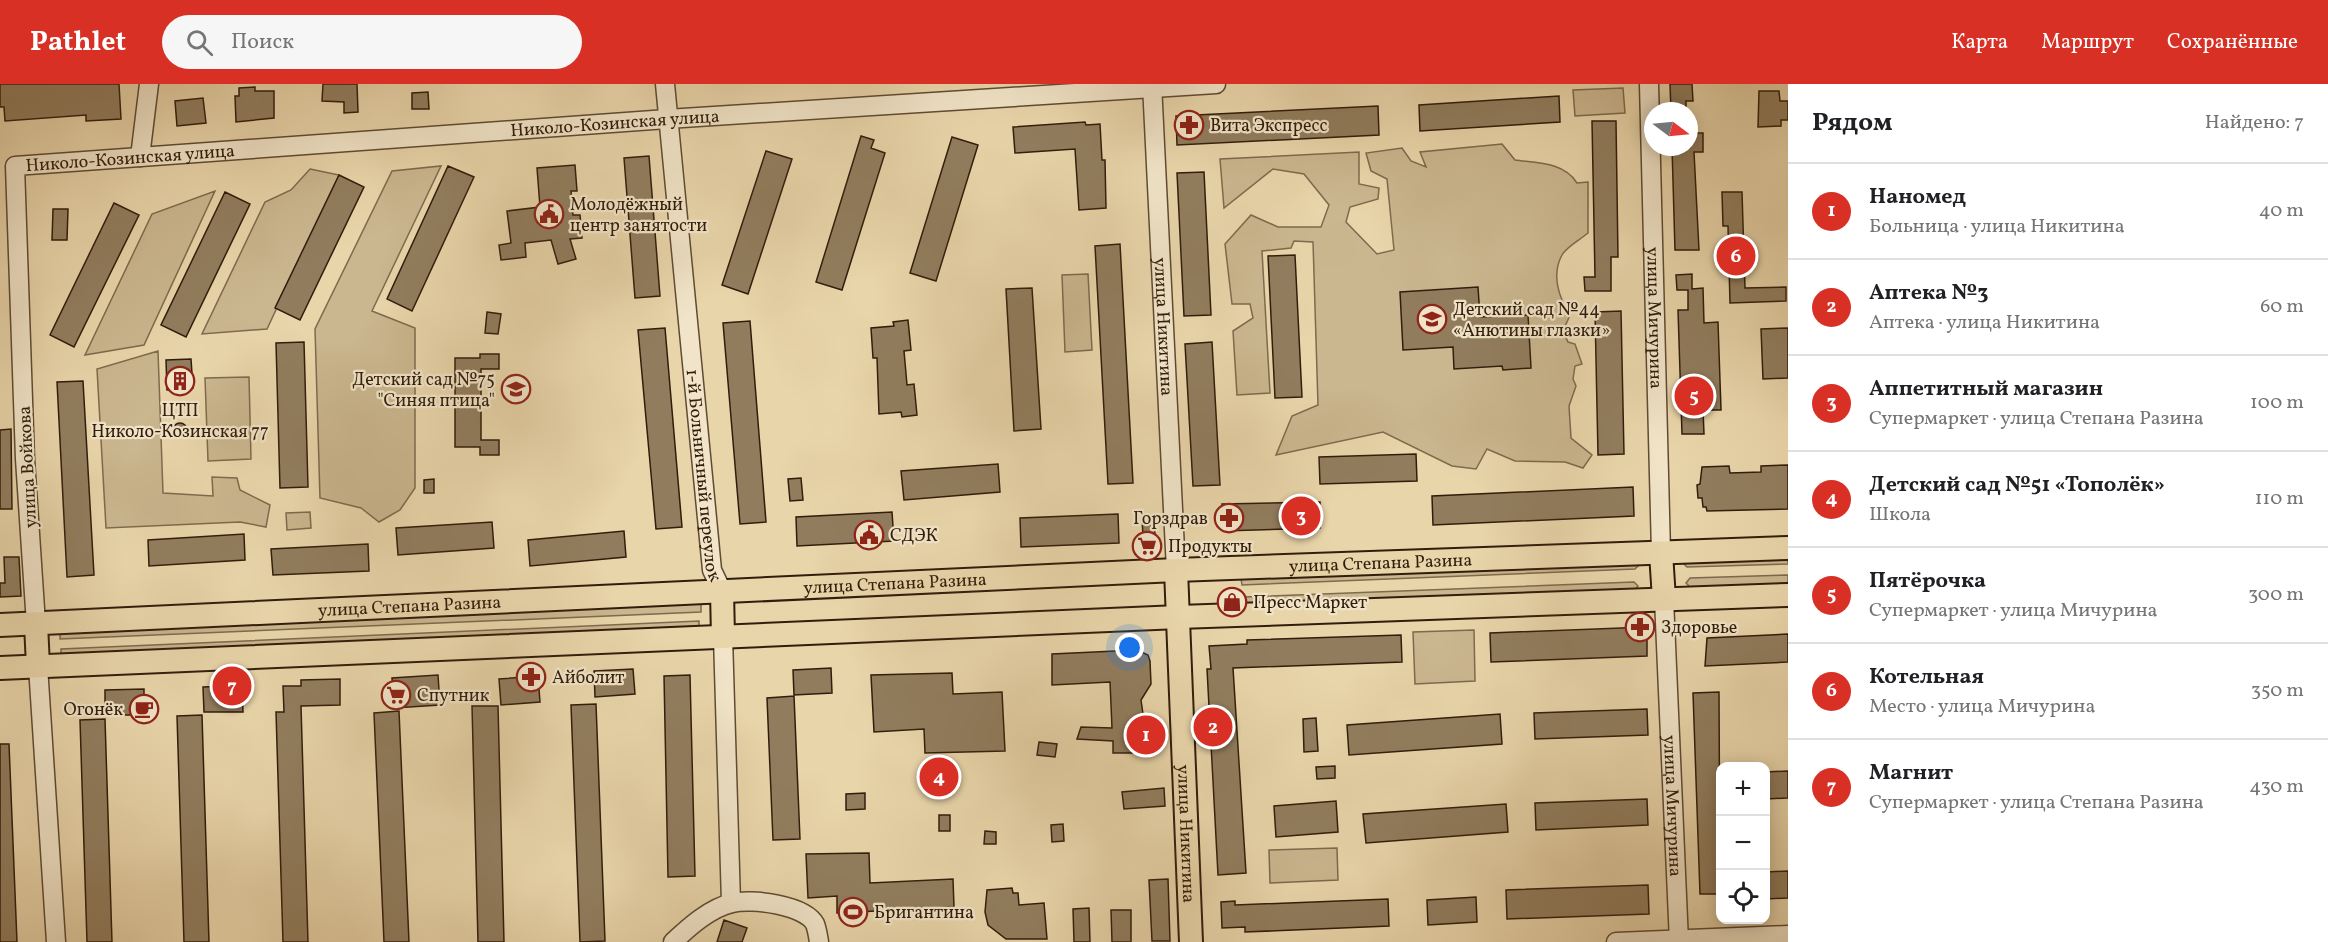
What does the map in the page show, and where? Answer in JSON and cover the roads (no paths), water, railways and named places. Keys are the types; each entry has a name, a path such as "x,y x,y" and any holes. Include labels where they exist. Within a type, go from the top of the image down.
{"main road":[{"name":"улица Степана Разина","path":"0,625 1176,570 1788,548"},
{"path":"1661,553 1664,599"},
{"name":"улица Никитина","path":"1176,570 1191,942"},
{"name":"1-й Больничный переулок","path":"722,591 723,636"},
{"path":"0,668 1179,616 1788,595"},
{"path":"36,624 38,666"}],"street":[{"path":"140,157 149,84"},
{"name":"1-й Больничный переулок","path":"665,84 712,570 722,591"},
{"name":"Николо-Козинская улица","path":"15,166 667,119 1152,86 1216,84"},
{"name":"улица Мичурина","path":"1649,84 1661,553"},
{"name":"улица Никитина","path":"1152,86 1176,570"},
{"name":"улица Войкова","path":"15,166 25,459 36,624"},
{"name":"улица Мичурина","path":"1664,599 1679,940"},
{"name":"1-й Больничный переулок","path":"723,636 731,903"},
{"path":"38,666 56,942"},
{"path":"673,942 697,921 731,903 757,902 800,910 814,922 819,942"},
{"path":"1616,942 1788,935"}],"place":[{"name":"Вита Экспресс","path":"1189,125"},
{"name":"Молодёжный центр занятости","path":"549,214"},
{"name":"Котельная","path":"1736,256"},
{"name":"Детский сад №44 «Анютины глазки»","path":"1432,319"},
{"name":"ЦТП Николо-Козинская 77","path":"180,381"},
{"name":"Детский сад №75 \"Синяя птица\"","path":"516,389"},
{"name":"Пятёрочка","path":"1694,396"},
{"name":"Аппетитный магазин","path":"1301,516"},
{"name":"Горздрав","path":"1229,518"},
{"name":"СДЭК","path":"869,535"},
{"name":"Продукты","path":"1147,546"},
{"name":"Пресс Маркет","path":"1232,602"},
{"name":"Здоровье","path":"1640,627"},
{"name":"Айболит","path":"531,677"},
{"name":"Магнит","path":"232,686"},
{"name":"Спутник","path":"396,695"},
{"name":"Огонёк","path":"144,709"},
{"name":"Аптека №3","path":"1213,727"},
{"name":"Наномед","path":"1146,735"},
{"name":"Детский сад №51 «Тополёк»","path":"939,777"},
{"name":"Бригантина","path":"853,912"}]}
